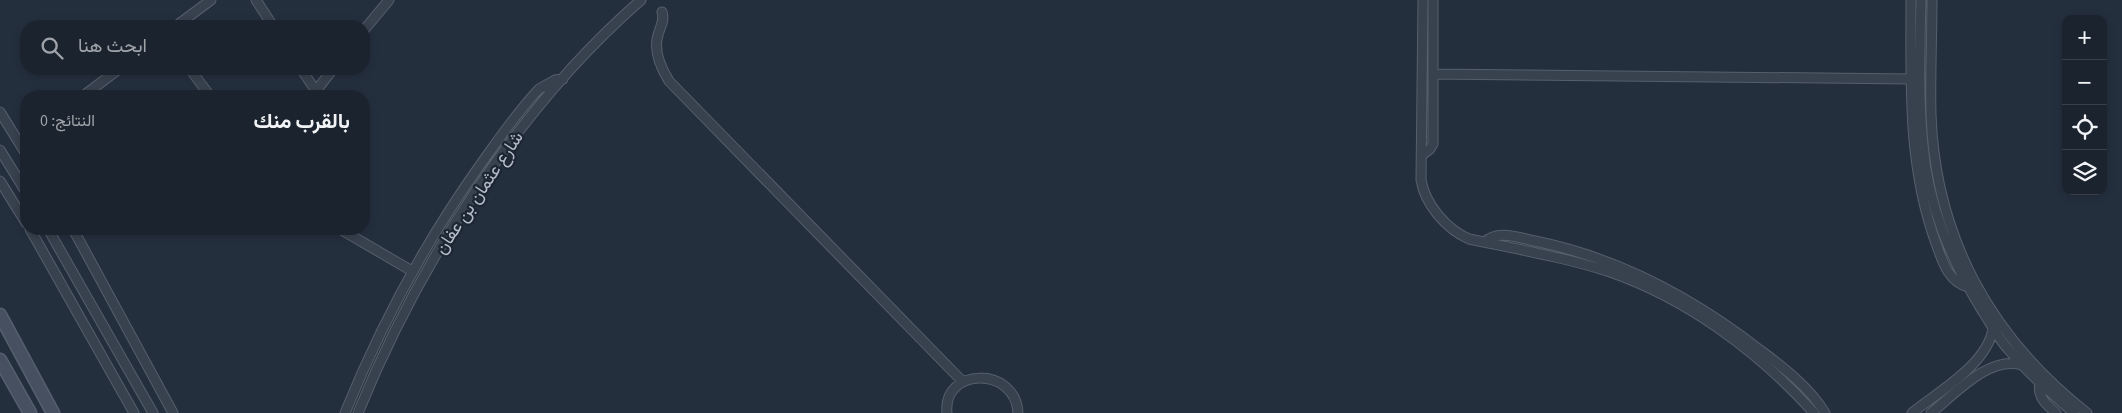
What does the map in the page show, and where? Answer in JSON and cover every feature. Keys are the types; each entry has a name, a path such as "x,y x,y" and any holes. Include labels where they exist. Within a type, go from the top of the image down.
{"street":[{"path":"184,20 211,0"},
{"path":"256,0 269,20"},
{"path":"370,23 389,0"},
{"name":"شارع عثمان بن عفان","path":"358,413 408,305 453,226 505,151 564,79 595,43 641,0"},
{"path":"1422,0 1423,187 1430,204 1456,232 1469,239 1592,266 1657,292 1704,320 1746,349 1784,382 1814,413"},
{"path":"1422,155 1433,144 1433,0"},
{"path":"1912,0 1911,79 1913,146 1928,219 1949,274 1959,284 1968,287"},
{"path":"1921,0 1920,105 1923,146 1937,217 1950,252 1968,287 1993,328 2007,348 2040,383 2074,413"},
{"path":"1932,0 1931,113 1934,144 1946,212 1955,240 1971,275 2016,346 2043,375 2087,413"},
{"path":"662,12 663,21 657,46 660,62 669,81 962,381"},
{"path":"1433,74 1911,79"},
{"path":"91,90 112,75"},
{"path":"194,75 206,90"},
{"path":"304,75 312,90"},
{"path":"317,90 328,75"},
{"path":"345,413 361,374 412,271 471,178 533,95 546,84 564,79"},
{"path":"0,112 20,138"},
{"path":"1923,146 1934,144"},
{"path":"0,150 20,182"},
{"path":"0,181 20,213"},
{"path":"33,235 90,332 134,413"},
{"path":"51,235 153,413"},
{"path":"76,235 173,413"},
{"path":"350,235 412,271"},
{"path":"1484,242 1498,235 1540,242 1596,258 1652,281 1712,316 1760,350 1797,381 1825,413"},
{"path":"73,303 80,304 86,295"},
{"path":"0,315 53,413"},
{"path":"90,332 96,324 103,324"},
{"path":"1912,413 1980,358 1990,342 1993,328"},
{"path":"0,360 30,413"},
{"path":"1932,413 1991,366 2007,362 2024,366"},
{"path":"947,413 948,398 952,389 962,381 973,378 1005,384 1016,397 1018,413"},
{"path":"2040,383 2041,399 2056,413"}]}
